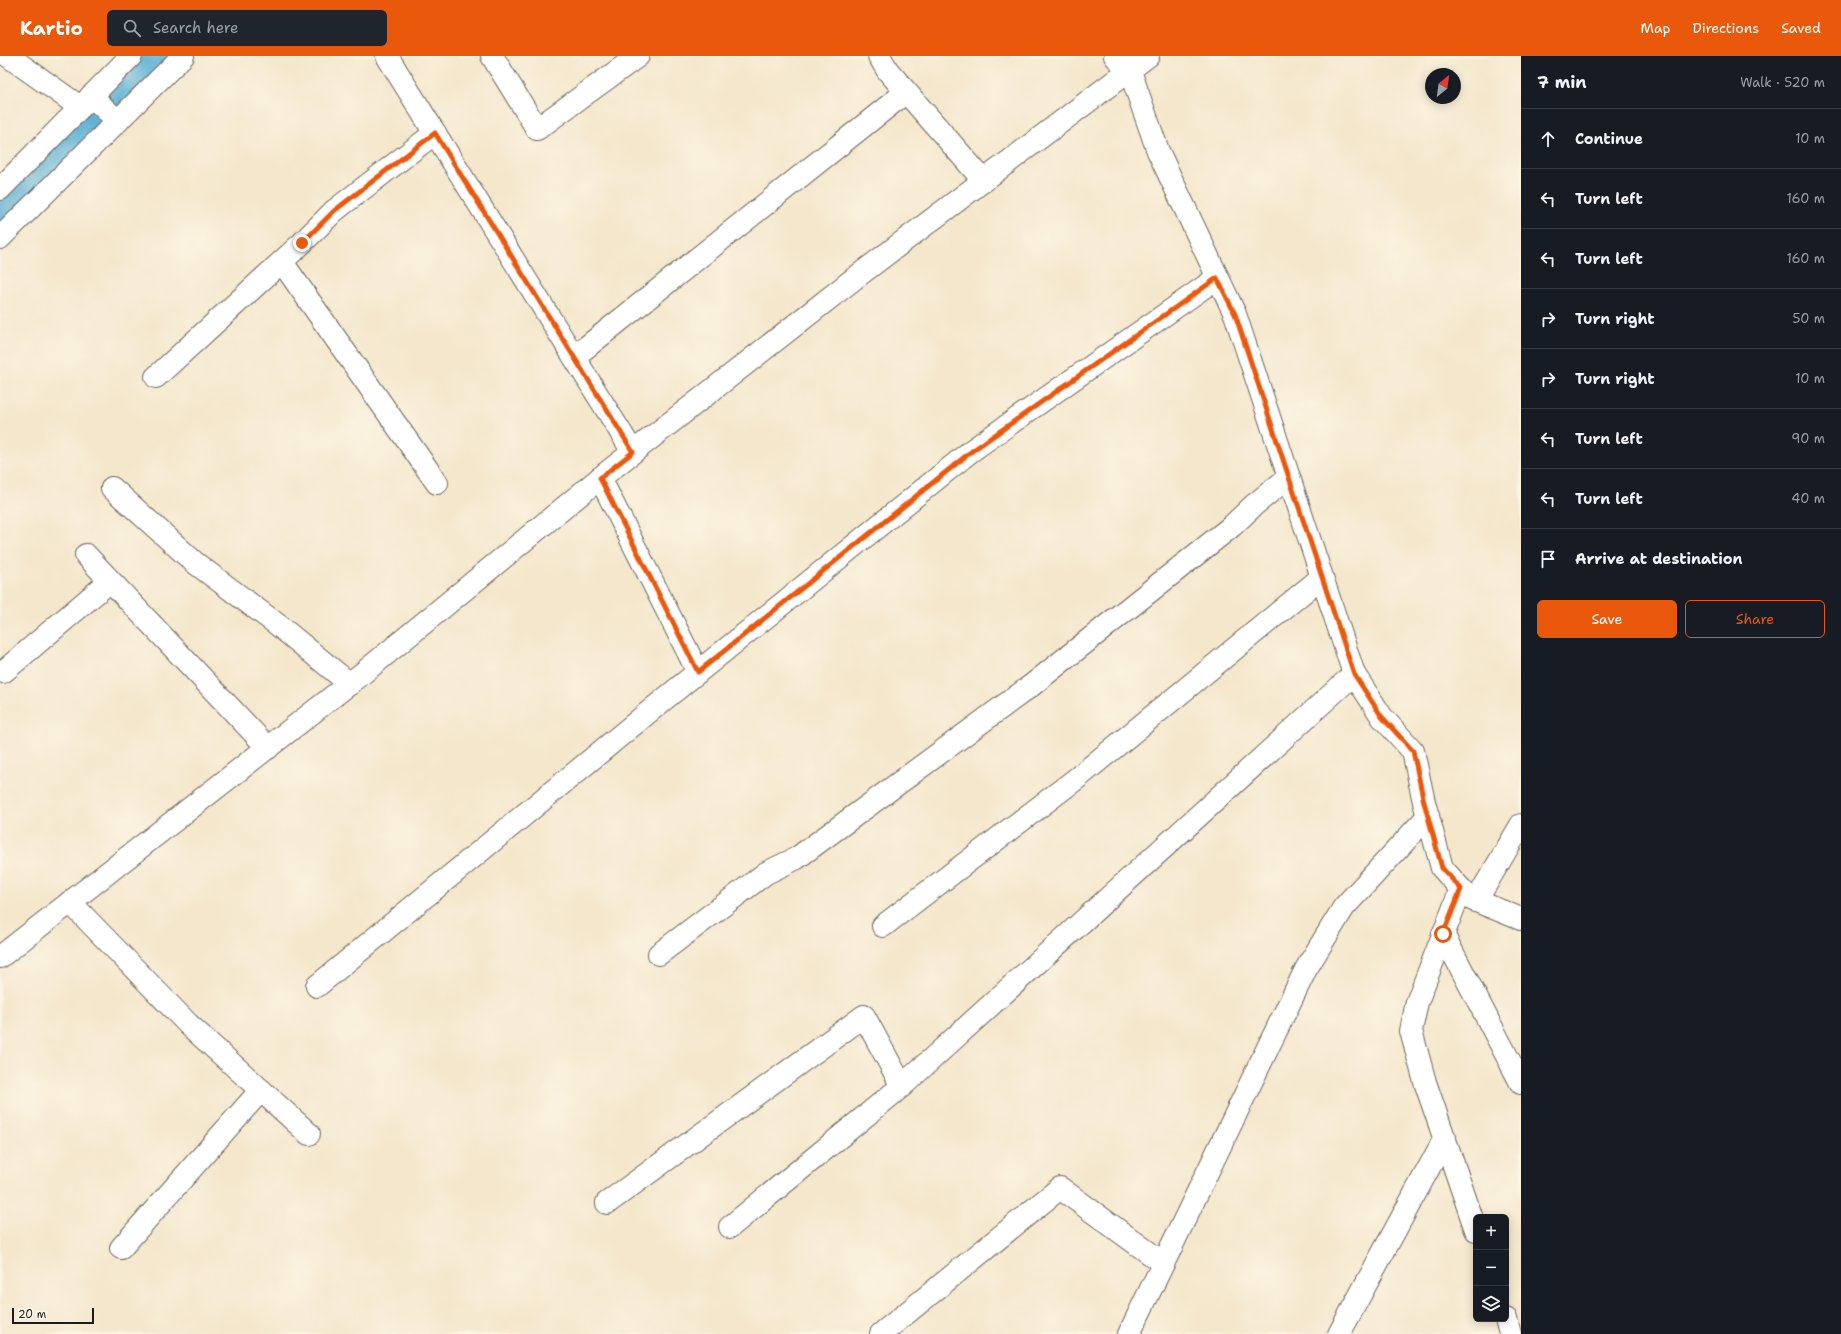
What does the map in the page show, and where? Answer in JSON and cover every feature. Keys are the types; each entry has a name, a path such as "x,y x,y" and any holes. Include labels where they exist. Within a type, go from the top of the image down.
{"street":[{"path":"8,56 99,108"},
{"path":"0,238 99,108 131,56"},
{"path":"0,189 99,108 184,56"},
{"path":"387,56 633,452"},
{"path":"492,56 537,129 638,56"},
{"path":"879,56 888,71 984,181"},
{"path":"0,957 350,684 600,478 855,278 984,181 1123,63 1148,56"},
{"path":"1123,63 1158,152 1235,314 1354,674 1382,717 1413,751 1442,868 1468,895 1521,919"},
{"path":"574,357 906,92"},
{"path":"156,377 282,262 334,211 435,133"},
{"path":"282,262 437,483"},
{"path":"317,986 698,672 972,451 1217,278"},
{"path":"660,954 766,873 797,858 1032,685 1232,526 1254,505 1289,477"},
{"path":"600,478 698,672"},
{"path":"112,488 194,562 278,625 350,684"},
{"path":"86,556 268,748"},
{"path":"883,926 1076,779 1322,577"},
{"path":"3,672 110,581"},
{"path":"730,1227 902,1086 1354,674"},
{"path":"1129,1334 1306,969 1344,907 1428,816"},
{"path":"1473,1221 1425,1082 1411,1031 1417,1002 1443,934 1468,895 1521,825"},
{"path":"70,902 182,1018 309,1134"},
{"path":"1443,934 1521,1084"},
{"path":"607,1203 864,1016 902,1086"},
{"path":"121,1248 261,1090"},
{"path":"1339,1334 1445,1138"},
{"path":"881,1334 1060,1188 1163,1263"},
{"path":"1507,1322 1510,1334"}],"waterway":[{"path":"0,212 155,56"}],"route":[{"path":"302,243 334,211 435,133 633,452 600,478 698,672 972,451 1217,278 1235,314 1354,674 1382,717 1413,751 1424,802 1442,868 1461,889 1443,934"}]}
